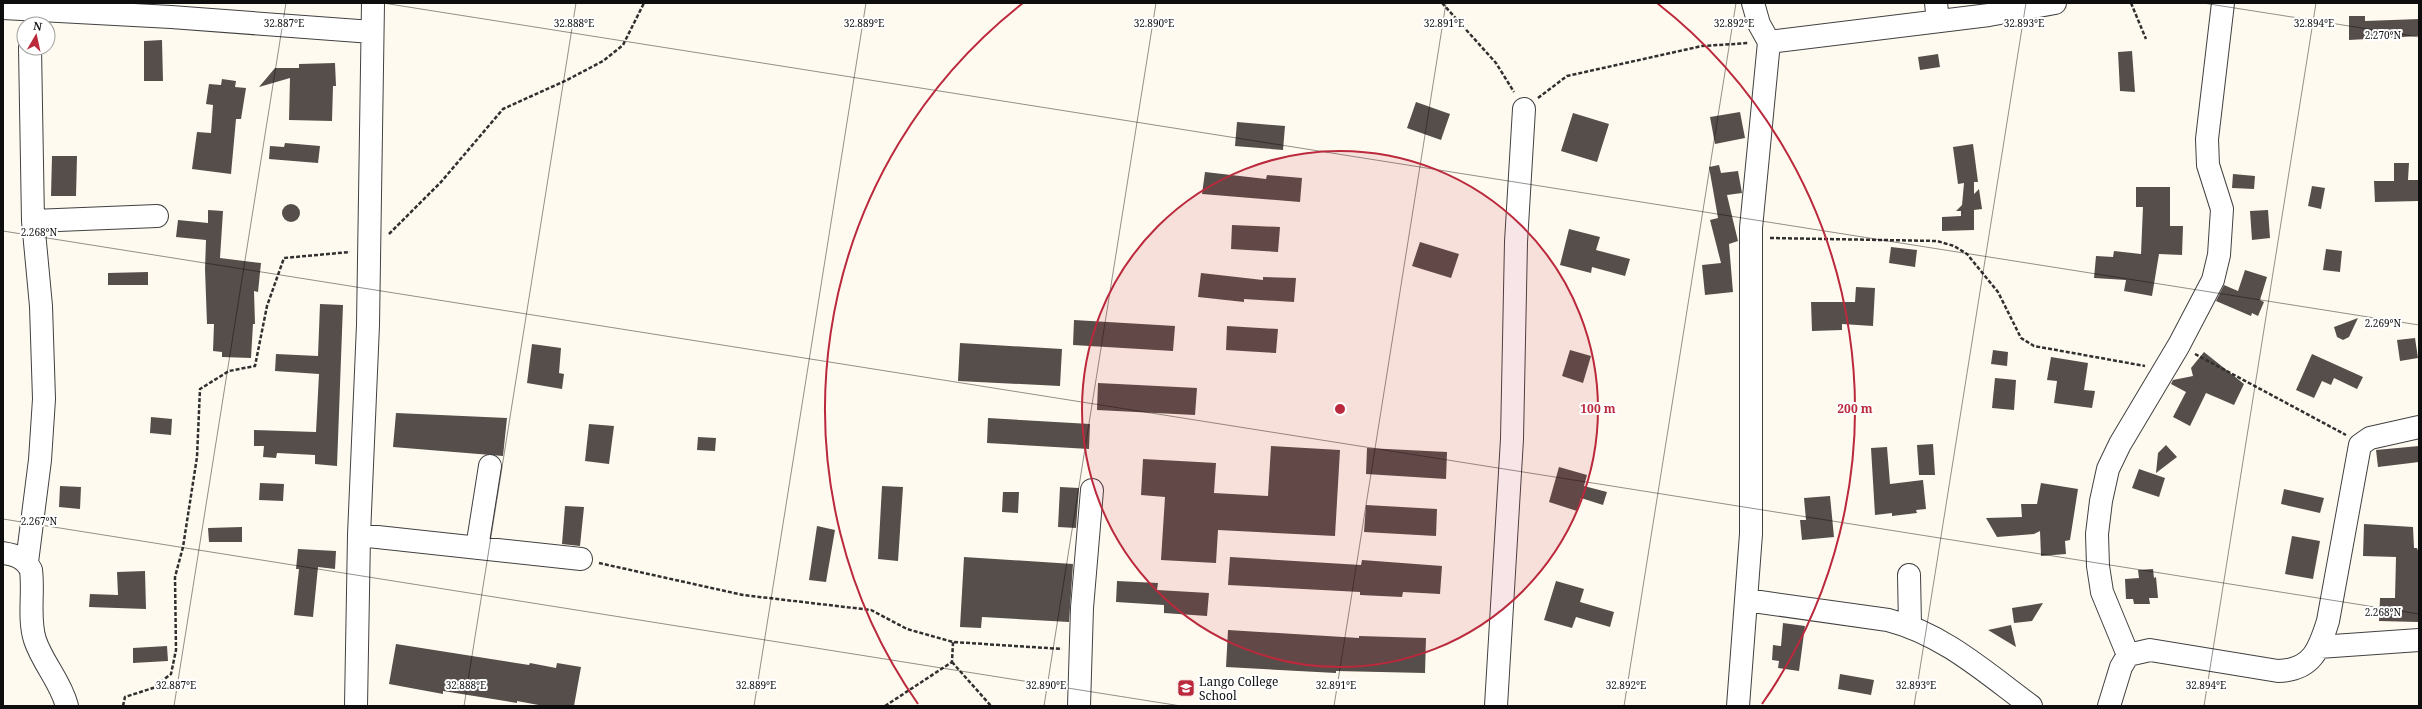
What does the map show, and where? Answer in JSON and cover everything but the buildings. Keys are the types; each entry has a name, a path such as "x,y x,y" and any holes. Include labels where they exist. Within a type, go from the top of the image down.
{"street":[{"path":"356,706 359,535 369,251 373,3"},
{"path":"1738,706 1751,534 1751,238 1768,42 1759,24 1753,3"},
{"path":"1768,42 1937,12 1989,15 2055,3"},
{"path":"2128,655 2102,592 2098,566 2097,534 2101,500 2108,469 2120,444 2179,345 2213,280 2219,255 2222,209 2208,166 2207,139 2223,3"},
{"path":"3,8 26,16"},
{"path":"56,17 171,17 372,32"},
{"path":"30,56 33,221 41,306 44,399 40,460 27,562 32,580 33,631 35,640 62,687 67,706"},
{"path":"1496,706 1512,439 1516,242 1524,108"},
{"path":"33,221 157,216"},
{"path":"2109,706 2121,667 2128,655 2150,650 2278,671 2291,671 2304,665 2319,647 2328,621 2359,449 2363,442 2370,438 2419,427"},
{"path":"477,548 490,466"},
{"path":"1079,706 1080,650 1092,490"},
{"path":"359,535 580,559"},
{"path":"3,553 19,557 27,562"},
{"path":"1909,575 1910,625"},
{"path":"1746,600 1888,620 1910,625 1957,651 2031,706"},
{"path":"2319,647 2419,640"}],"path":[{"path":"123,706 125,697 154,688 171,674 176,650 175,577 182,547 197,457 200,390 229,371 256,366 267,306 284,258 369,251 400,224 441,182 503,109 567,80 603,61 623,45 644,3"},
{"path":"1442,3 1496,63 1524,108 1567,76 1702,46 1768,42"},
{"path":"2131,3 2146,39"},
{"path":"1751,238 1937,240 1967,254 1998,292 2021,338 2034,346 2165,369"},
{"path":"2179,345 2346,435 2363,442"},
{"path":"580,559 743,595 870,610 907,629 953,642 1080,650"},
{"path":"953,642 952,662 991,706"},
{"path":"884,706 952,662"}],"place":[{"name":"Lango College School","path":"1186,688"}]}
